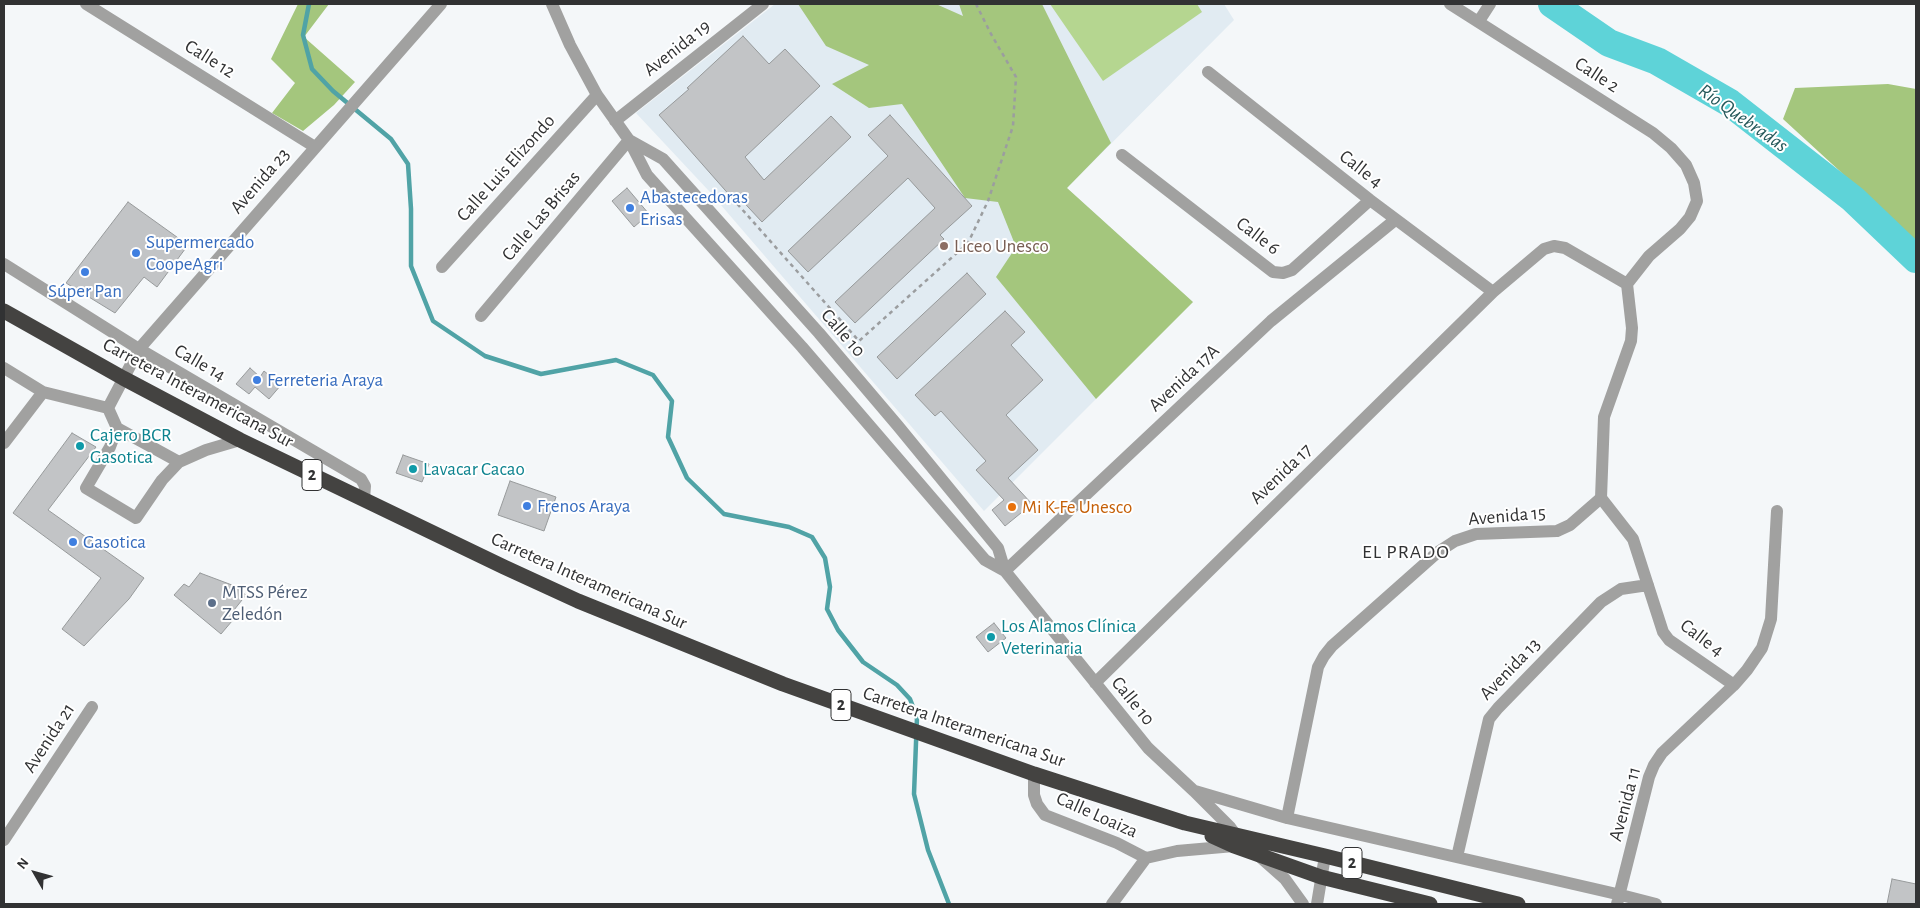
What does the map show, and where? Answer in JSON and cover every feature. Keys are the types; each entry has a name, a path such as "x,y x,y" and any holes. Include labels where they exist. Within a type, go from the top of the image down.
{"highway":[{"name":"Carretera Interamericana Sur","path":"4,311 123,378 240,440 578,601 783,684 1034,774 1235,840 1325,856 1518,904"},
{"name":"Carretera Interamericana Sur","path":"1235,840 1255,853 1321,877 1430,904"}],"street":[{"name":"Calle 12","path":"86,4 314,147"},
{"name":"Avenida 23","path":"108,408 139,349 441,4"},
{"name":"Calle 10","path":"552,4 570,45 597,95 629,140 647,175 802,347 985,560 1005,571"},
{"name":"Avenida 19","path":"615,121 763,4"},
{"name":"Calle 2","path":"1450,4 1653,133 1671,148 1686,165 1694,183 1697,201 1690,217 1680,229 1649,256 1627,284"},
{"path":"1479,21 1490,4"},
{"name":"Calle 4","path":"1208,72 1370,200 1493,292"},
{"name":"Calle Luis Elizondo","path":"442,267 597,95"},
{"name":"Calle 10","path":"629,140 663,159 819,333 998,548 1005,571 1148,748 1194,791 1235,840"},
{"name":"Calle Las Brisas","path":"481,316 629,140"},
{"name":"Calle 6","path":"1122,155 1273,272 1283,273 1292,270 1370,200"},
{"name":"Avenida 17A","path":"1005,571 1271,321 1396,220"},
{"name":"Avenida 17","path":"1095,683 1493,292 1544,249 1554,246 1565,248 1627,284"},
{"name":"Calle 14","path":"4,264 139,349 361,478 365,486 364,499"},
{"path":"1601,498 1604,417 1631,341 1632,328 1627,284"},
{"path":"4,368 43,392 108,408 117,428 179,462"},
{"path":"4,443 43,392"},
{"path":"117,428 110,447 86,488 136,518 162,480 179,462 206,450 240,440"},
{"name":"Calle 4","path":"1601,498 1633,539 1663,632 1669,640 1734,685"},
{"name":"Avenida 15","path":"1287,818 1318,667 1332,646 1438,552 1455,541 1476,534 1557,531 1570,526 1601,498"},
{"name":"Avenida 11","path":"1619,899 1649,777 1654,765 1662,753 1734,685 1762,648 1771,619 1777,512"},
{"name":"Avenida 13","path":"1456,857 1489,719 1601,602 1621,589 1648,585"},
{"name":"Avenida 21","path":"4,840 92,707"},
{"name":"Calle Loaiza","path":"1034,774 1034,795 1037,804 1045,815 1071,827 1117,843 1146,858 1235,840"},
{"path":"1194,791 1287,818 1456,857 1619,899 1656,904"},
{"path":"1255,853 1285,879 1303,904"},
{"path":"1317,904 1325,856"},
{"name":"Calle Loaiza","path":"1112,904 1146,858"}],"path":[{"path":"732,198 859,341 968,243 988,201 1013,126 1016,77 976,4"}],"shaded area":[{"name":"Liceo Unesco","path":"775,4 1224,4 1234,20 1067,188 1193,302 984,511 708,190 636,113"}],"green space":[{"path":"298,4 329,4 304,37 355,82 334,105 303,131 272,113 295,83 271,59"},
{"path":"798,4 936,4 963,16 959,4 1042,4 1111,143 1067,188 1193,302 1096,399 996,277 1016,247 998,202 965,198 902,104 869,108 832,84 869,65 826,46"},
{"path":"1050,4 1197,4 1202,12 1103,81"},
{"path":"1888,84 1916,89 1916,241 1783,119 1795,88"}],"building":[{"path":"743,36 769,64 785,49 820,86 745,157 764,180 831,116 851,137 762,222 736,194 732,198 659,115 689,89 687,88"},
{"path":"890,115 972,206 940,235 944,239 855,323 835,302 935,208 908,178 808,272 788,251 888,156 868,135"},
{"name":"Abastecedoras Erisas","path":"627,188 649,214 634,227 612,201"},
{"name":"Supermercado CoopeAgri","path":"128,202 188,245 157,287 144,277 115,313 66,283"},
{"path":"967,273 986,294 897,379 877,357"},
{"path":"1005,311 1025,332 1011,345 1043,380 1006,415 1038,450 1008,478 1032,504 1005,526 992,510 1004,500 976,470 986,461 941,411 935,416 915,395"},
{"name":"Ferreteria Araya","path":"250,368 260,377 264,371 281,385 269,399 255,387 249,394 236,384"},
{"name":"Gasotica","path":"72,433 96,447 48,510 144,578 129,599 84,646 62,629 101,578 13,513"},
{"name":"Lavacar Cacao","path":"403,455 429,464 422,482 396,473"},
{"name":"Frenos Araya","path":"510,481 556,497 544,531 498,515"},
{"name":"MTSS Pérez Zeledón","path":"200,573 232,585 246,595 234,610 238,614 221,634 174,595 184,584 189,587"},
{"name":"Los Alamos Clínica Veterinaria","path":"994,623 1006,638 988,652 976,637"},
{"path":"1892,879 1916,884 1916,904 1887,904"}],"waterway":[{"path":"309,4 303,35 312,69 333,91 391,139 408,164 411,209 411,266 433,321 485,356 541,374 616,360 653,375 672,401 668,437 687,478 724,514 789,527 812,537 825,558 830,587 827,609 838,630 863,662 897,685 910,699 917,717 914,794 928,850 949,904"},
{"name":"Río Quebradas","path":"1552,4 1609,43 1657,61 1730,103 1853,199 1916,259"}],"place":[{"name":"Abastecedoras Erisas","path":"630,208"},
{"name":"Liceo Unesco","path":"944,246"},
{"name":"Supermercado CoopeAgri","path":"136,253"},
{"name":"Súper Pan","path":"85,272"},
{"name":"Ferreteria Araya","path":"257,380"},
{"name":"Cajero BCR Gasotica","path":"80,446"},
{"name":"Lavacar Cacao","path":"413,469"},
{"name":"Frenos Araya","path":"527,506"},
{"name":"Mi K-Fe Unesco","path":"1012,507"},
{"name":"Gasotica","path":"73,542"},
{"name":"MTSS Pérez Zeledón","path":"212,603"},
{"name":"Los Alamos Clínica Veterinaria","path":"991,637"}],"district":[{"name":"EL PRADO","path":"1406,552"}]}
